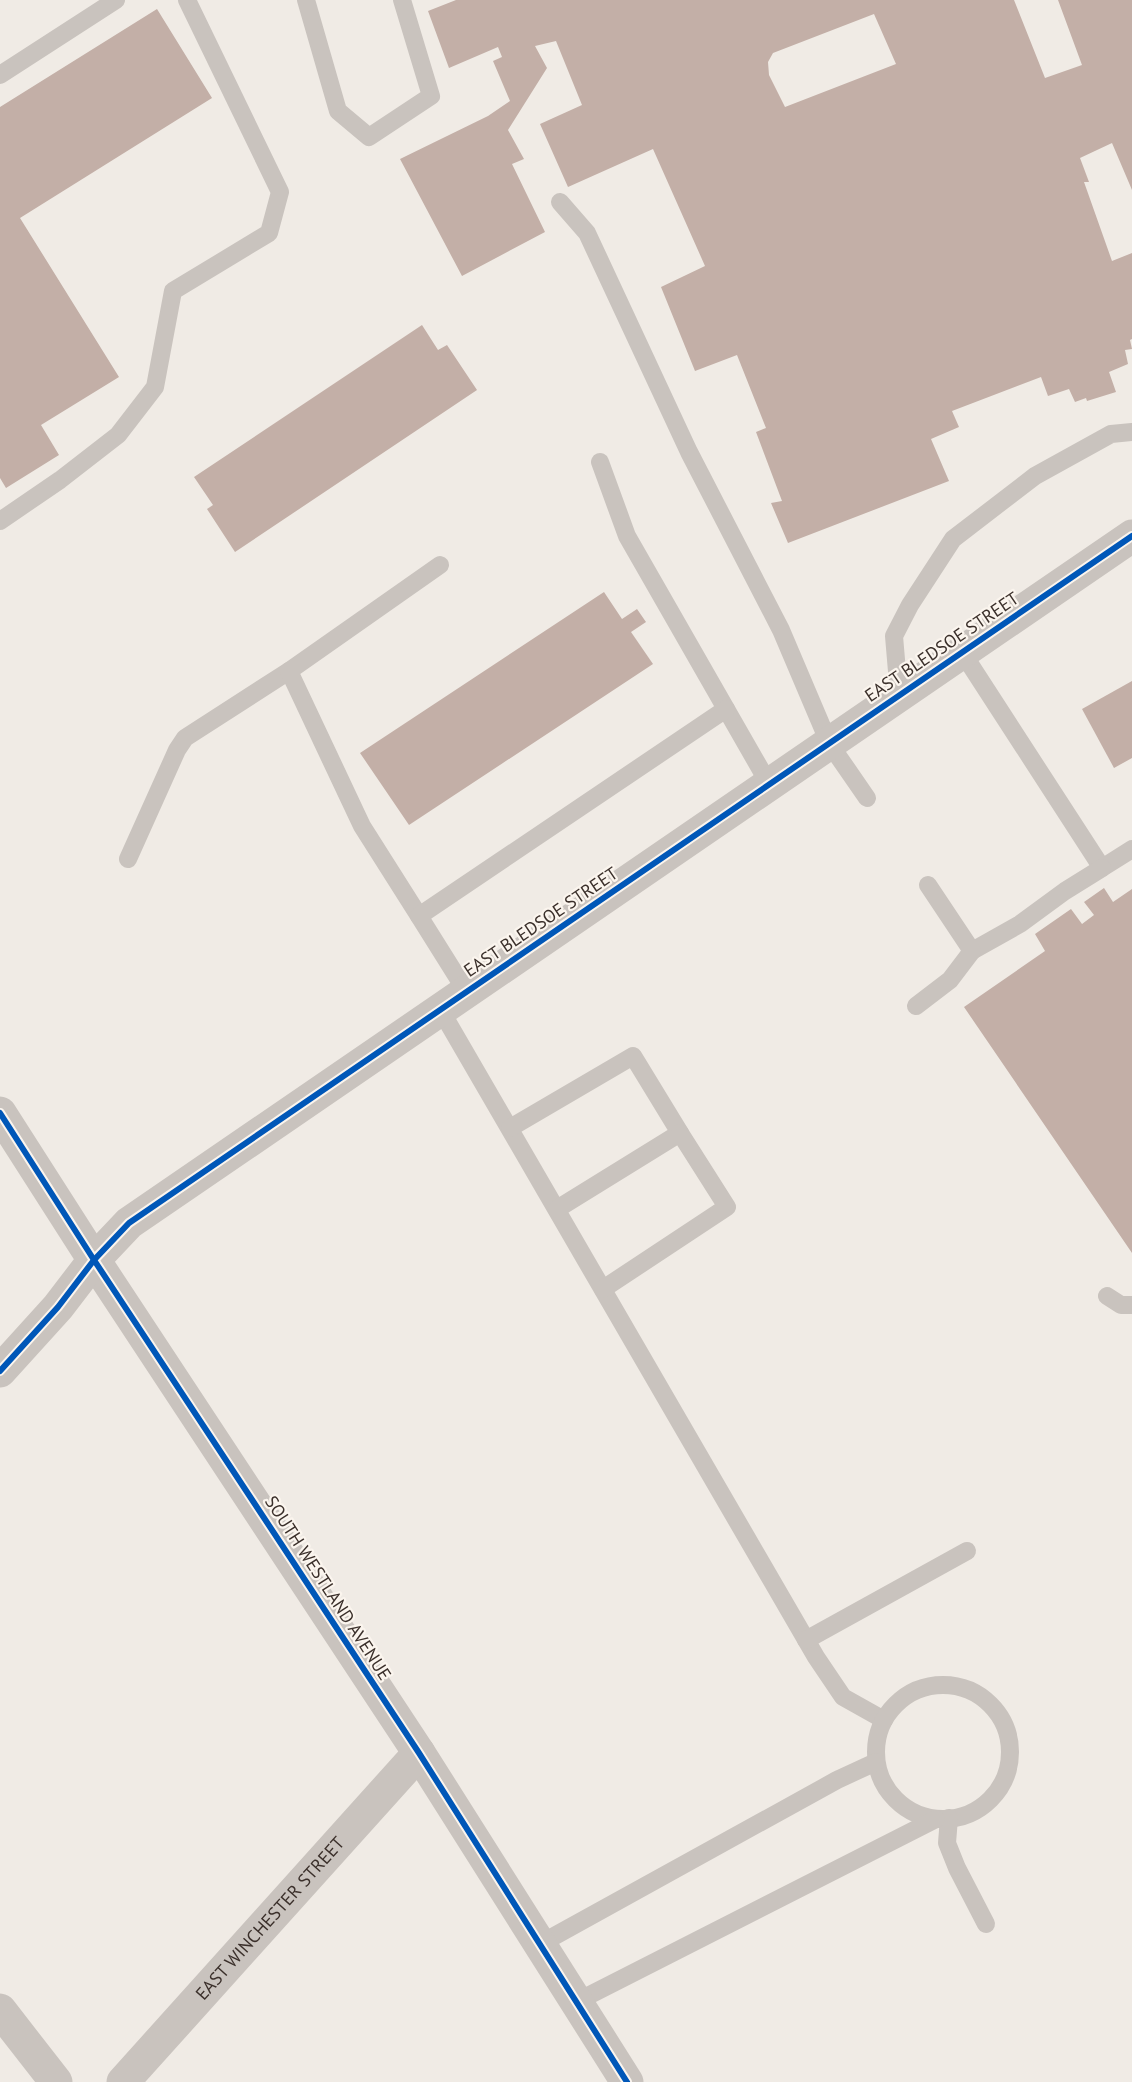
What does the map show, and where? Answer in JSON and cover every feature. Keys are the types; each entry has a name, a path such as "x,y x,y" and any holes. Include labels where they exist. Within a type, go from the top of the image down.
{"street":[{"name":"EAST BLEDSOE STREET","path":"0,1371 58,1307 94,1260 129,1223 1132,536"},
{"name":"SOUTH WESTLAND AVENUE","path":"0,1113 94,1260 419,1753 627,2082"},
{"name":"EAST WINCHESTER STREET","path":"123,2082 419,1753"},
{"path":"0,2010 56,2082"}],"lane":[{"path":"0,75 116,0"},
{"path":"0,521 60,480 118,435 155,387 172,291 269,233 280,192 187,0"},
{"path":"306,0 338,111 369,137 431,96 402,0"},
{"path":"560,202 587,233 689,452 781,630 828,743 867,798"},
{"path":"899,695 894,636 910,605 953,539 1035,476 1111,434 1132,432"},
{"path":"600,462 627,536 769,784"},
{"path":"128,859 177,750 185,738 289,670 440,565"},
{"path":"962,652 1102,868"},
{"path":"289,670 362,826 419,916 453,1000 510,1128 806,1640 843,1696 884,1720"},
{"path":"419,916 726,709"},
{"path":"916,1006 950,980 972,951 1020,924 1065,891 1132,849"},
{"path":"928,885 972,951"},
{"path":"510,1128 633,1056 727,1207 603,1289"},
{"path":"557,1209 680,1133"},
{"path":"1107,1296 1121,1305 1132,1305"},
{"path":"806,1640 967,1551"},
{"path":"576,2002 943,1819 958,1817 978,1809 995,1794 1006,1775 1010,1753 1007,1731 996,1712 980,1696 960,1687 938,1685 916,1691 897,1703 884,1720 876,1740 876,1762 883,1783 896,1801 915,1813 943,1819"},
{"path":"540,1944 837,1780 876,1762"},
{"path":"943,1819 947,1844 986,1924"}],"building":[{"path":"456,0 1014,0 1045,78 1082,65 1058,0 1132,0 1132,190 1112,143 1080,158 1089,182 1084,182 1112,261 1132,253 1132,339 1130,340 1132,349 1125,350 1128,364 1109,372 1116,392 1087,401 1086,398 1075,402 1069,389 1048,396 1041,377 952,411 959,427 931,439 949,481 788,543 771,503 782,501 756,432 766,428 737,355 695,371 661,287 705,266 653,149 568,187 540,124 582,105 556,41 535,46 547,68 508,130 524,159 512,164 545,232 462,276 400,159 488,116 510,101 493,61 502,57 498,47 449,68 428,11","holes":["874,14 896,64 785,107 769,75 768,62 773,53"]},
{"path":"157,9 212,98 20,218 119,377 41,425 59,455 6,488 0,478 0,107"},
{"path":"422,325 438,350 447,345 477,390 235,552 207,509 213,505 194,477"},
{"path":"604,592 622,619 637,609 646,622 631,632 653,664 409,825 360,753"},
{"path":"1132,681 1132,758 1114,768 1082,709"},
{"path":"1104,888 1113,902 1132,889 1132,1253 964,1007 1045,951 1035,934 1071,909 1082,924 1094,915 1084,902"}],"cycle path":[{"path":"0,1371 58,1307 94,1260 129,1223 1132,536"},
{"path":"0,1113 94,1260 419,1753 627,2082"}]}
